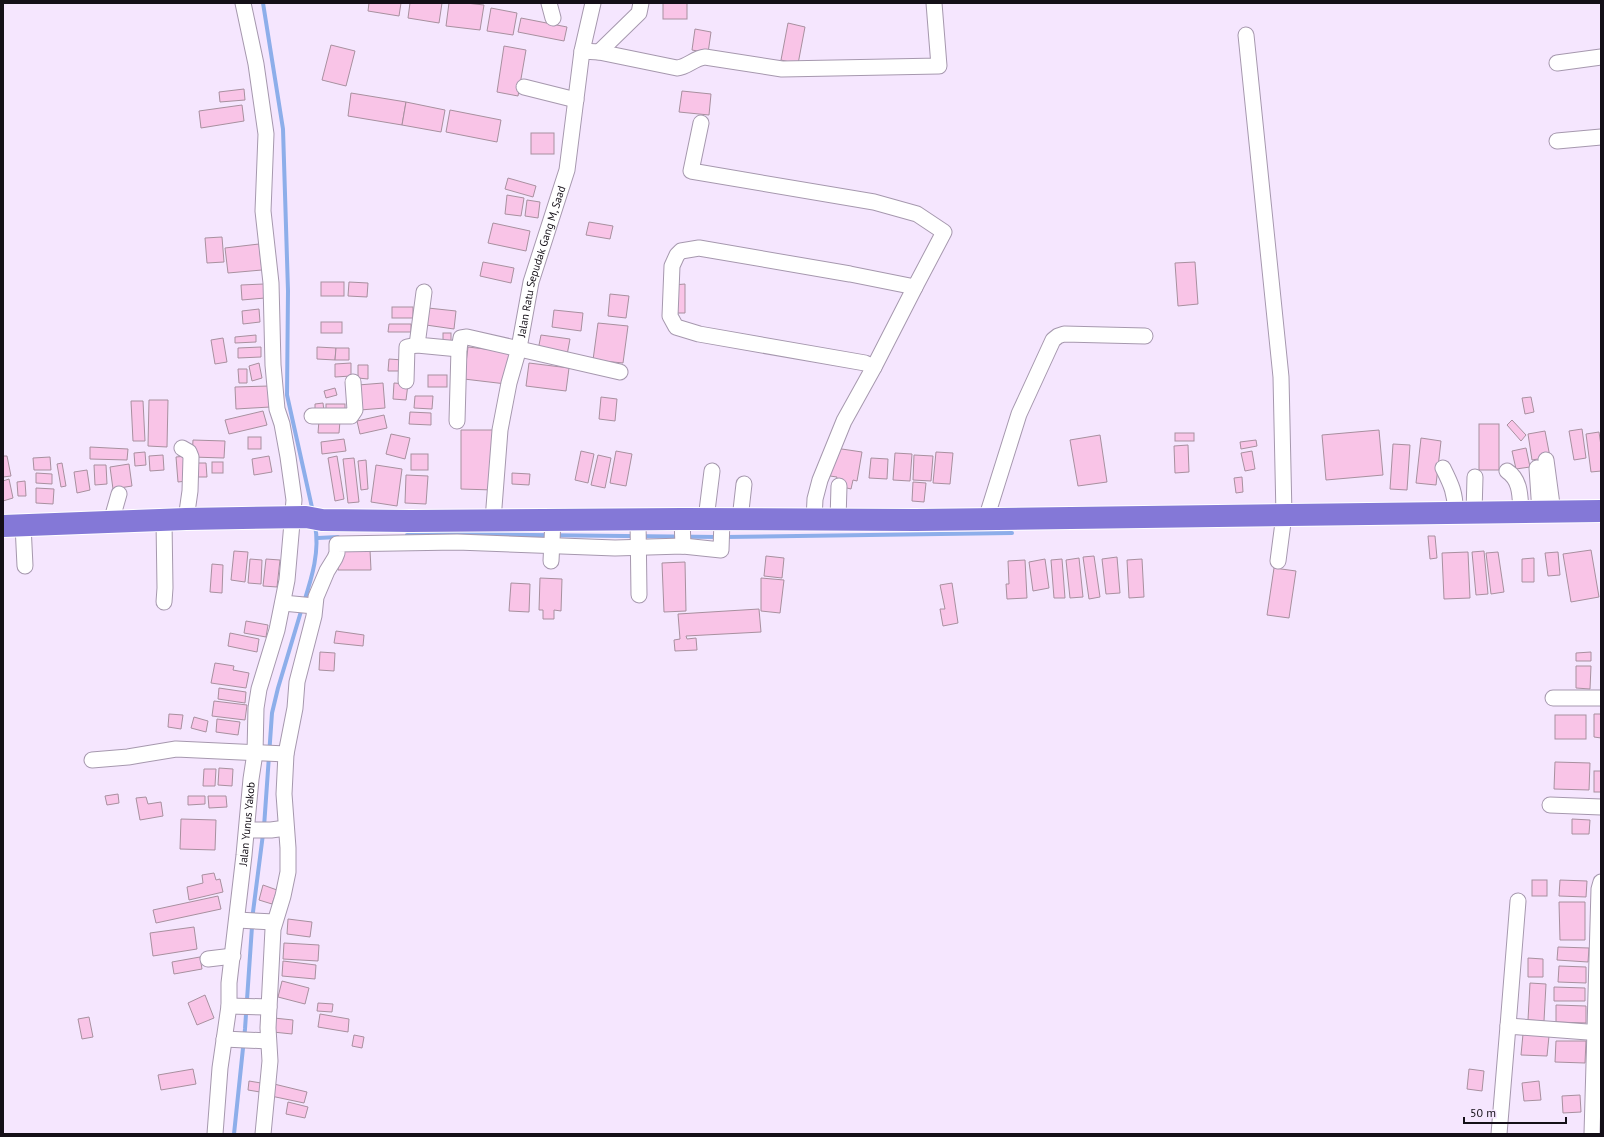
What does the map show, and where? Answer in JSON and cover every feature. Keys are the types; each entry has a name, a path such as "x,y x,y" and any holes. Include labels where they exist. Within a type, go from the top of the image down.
{"highway":[{"path":"13,525 164,521 186,519 459,533 493,520 552,534 683,534 722,527 814,520 1601,511"}],"street":[{"path":"243,3 256,64 266,134 263,211 271,283 273,365 277,409 282,424 294,500 325,527 337,553 310,606 314,616 297,682 295,708 281,754 288,848 288,872 282,896 271,922 273,929 263,1134"},
{"path":"549,3 553,18"},
{"name":"Jalan Ratu Sepudak Gang M, Saad","path":"493,520 500,430 509,382 519,348 531,282 568,170 582,50 592,3"},
{"path":"599,52 639,12 640,3"},
{"path":"582,50 677,68 686,67 698,58 705,57 782,69 939,66 934,3"},
{"path":"1246,35 1281,377 1284,515 1278,561"},
{"path":"1557,63 1601,57"},
{"path":"524,87 576,100"},
{"path":"701,123 691,171 874,202 917,214 944,232 914,287 874,367 844,421 820,480 815,499 814,520"},
{"path":"1557,141 1601,136"},
{"path":"874,367 865,363 699,334 676,327 670,316 672,266 677,255 682,251 699,248 850,274 914,287"},
{"path":"417,345 424,292"},
{"path":"986,519 1019,414 1053,340 1064,334 1145,336"},
{"path":"457,421 459,349 461,338 467,337 519,348 620,372"},
{"path":"406,381 407,347 410,345 459,349"},
{"path":"312,416 351,416 355,410 353,382"},
{"path":"182,448 189,452 191,457 190,491 186,519"},
{"path":"1538,512 1542,464"},
{"path":"1443,468 1453,489 1456,501 1464,513"},
{"path":"459,533 683,534 721,550 722,527 712,471"},
{"path":"1508,471 1514,475 1538,512"},
{"path":"1464,513 1475,477"},
{"path":"722,527 744,484"},
{"path":"838,520 839,486"},
{"path":"111,522 119,494"},
{"path":"164,521 164,602"},
{"path":"13,525 25,566"},
{"name":"Jalan Yunus Yakob","path":"215,1134 230,1039 240,1006 229,983 233,956 242,920 251,830 251,779 258,753 256,708 259,689 287,603 287,580 325,527"},
{"path":"551,561 552,534"},
{"path":"639,534 639,595"},
{"path":"287,603 310,606"},
{"path":"1553,698 1601,698"},
{"path":"92,760 128,757 176,749 281,754"},
{"path":"1550,805 1601,807"},
{"path":"251,830 286,828"},
{"path":"1592,1134 1598,1032 1599,888 1601,882"},
{"path":"1499,1134 1518,901"},
{"path":"242,920 271,922"},
{"path":"208,959 233,956"},
{"path":"240,1006 269,1007"},
{"path":"1508,1026 1598,1032"},
{"path":"230,1039 268,1048"}],"building":[{"path":"369,3 401,3 399,16 368,11"},
{"path":"410,3 442,3 439,23 408,18"},
{"path":"449,3 484,5 480,30 446,26"},
{"path":"663,3 687,3 687,19 663,19"},
{"path":"491,8 517,13 513,35 487,31"},
{"path":"521,18 567,27 564,41 518,32"},
{"path":"788,23 805,27 798,64 781,60"},
{"path":"695,29 711,32 708,53 692,50"},
{"path":"331,45 355,51 346,86 322,80"},
{"path":"504,46 526,50 518,96 497,92"},
{"path":"244,89 245,100 220,102 219,92"},
{"path":"682,91 711,94 709,115 679,112"},
{"path":"351,93 406,102 402,125 348,116"},
{"path":"406,102 445,110 441,132 402,125"},
{"path":"242,105 244,121 201,128 199,111"},
{"path":"450,110 501,120 497,142 446,132"},
{"path":"531,133 554,133 554,154 531,154"},
{"path":"508,178 536,186 533,197 505,189"},
{"path":"507,195 524,198 521,216 505,214"},
{"path":"527,200 540,202 538,218 525,216"},
{"path":"589,222 613,226 610,239 586,235"},
{"path":"493,223 530,231 526,251 488,243"},
{"path":"222,237 224,262 207,263 205,238"},
{"path":"259,244 262,270 228,273 225,248"},
{"path":"483,262 514,268 511,283 480,276"},
{"path":"1195,262 1198,304 1178,306 1175,263"},
{"path":"321,282 344,282 344,296 321,296"},
{"path":"349,282 368,283 367,297 348,296"},
{"path":"264,284 265,298 242,300 241,285"},
{"path":"685,284 685,313 674,313 673,285"},
{"path":"610,294 629,296 626,318 608,316"},
{"path":"392,307 413,307 413,318 392,318"},
{"path":"428,308 456,311 454,329 426,325"},
{"path":"259,309 260,322 243,324 242,311"},
{"path":"554,310 583,313 581,331 552,327"},
{"path":"321,322 342,322 342,333 321,333"},
{"path":"598,323 628,326 623,363 593,360"},
{"path":"389,324 411,324 411,332 388,332"},
{"path":"443,333 451,333 451,347 443,347"},
{"path":"256,335 256,342 235,343 235,337"},
{"path":"541,335 570,339 567,355 538,350"},
{"path":"223,338 227,362 215,364 211,340"},
{"path":"261,347 261,357 238,358 238,348"},
{"path":"317,347 336,348 335,360 317,359"},
{"path":"468,347 510,352 506,384 464,379"},
{"path":"336,348 349,348 349,360 335,360"},
{"path":"389,359 403,360 402,371 388,371"},
{"path":"259,363 262,378 252,381 249,366"},
{"path":"351,363 351,376 335,377 335,364"},
{"path":"529,363 569,368 566,391 526,386"},
{"path":"358,365 368,365 368,379 358,378"},
{"path":"238,369 247,369 247,383 239,383"},
{"path":"428,375 447,375 447,387 428,387"},
{"path":"383,383 385,408 360,410 358,385"},
{"path":"394,383 408,384 406,400 393,399"},
{"path":"269,386 270,407 236,409 235,387"},
{"path":"335,388 337,395 326,398 324,391"},
{"path":"415,396 433,396 432,409 414,408"},
{"path":"601,397 617,399 615,421 599,419"},
{"path":"1531,397 1534,412 1525,414 1522,398"},
{"path":"149,400 168,400 167,447 148,446"},
{"path":"131,401 143,401 145,441 133,441"},
{"path":"323,403 324,411 315,412 315,404"},
{"path":"326,404 345,404 345,410 326,410"},
{"path":"263,411 267,425 229,434 225,420"},
{"path":"410,412 431,413 431,425 409,424"},
{"path":"384,415 387,428 360,434 357,421"},
{"path":"319,420 340,421 339,433 318,433"},
{"path":"1512,420 1526,435 1521,441 1507,425"},
{"path":"1479,424 1499,424 1499,470 1479,470"},
{"path":"1582,429 1586,458 1574,460 1569,431"},
{"path":"461,430 493,430 493,490 461,489"},
{"path":"1379,430 1383,475 1326,480 1322,435"},
{"path":"1545,431 1550,457 1532,460 1528,434"},
{"path":"1599,432 1601,446 1601,471 1591,472 1586,434"},
{"path":"1175,433 1194,433 1194,441 1175,441"},
{"path":"391,434 410,438 405,459 386,454"},
{"path":"1100,435 1107,482 1078,486 1070,440"},
{"path":"248,437 261,437 261,449 248,449"},
{"path":"1421,438 1441,441 1436,485 1416,483"},
{"path":"344,439 346,451 322,454 321,442"},
{"path":"193,440 225,441 224,458 192,457"},
{"path":"1256,440 1257,446 1241,449 1240,442"},
{"path":"1393,444 1410,445 1407,490 1390,489"},
{"path":"1188,445 1189,472 1175,473 1174,446"},
{"path":"90,447 128,449 127,460 90,459"},
{"path":"835,448 862,452 857,481 853,480 851,489 835,485 837,477 830,476"},
{"path":"1526,448 1530,467 1516,469 1512,451"},
{"path":"581,451 594,454 588,483 575,480"},
{"path":"616,451 632,454 626,486 610,483"},
{"path":"1252,451 1255,469 1245,471 1241,453"},
{"path":"145,452 146,465 135,466 134,453"},
{"path":"936,452 953,453 950,484 933,483"},
{"path":"895,453 912,454 910,481 893,480"},
{"path":"411,454 428,454 428,470 411,470"},
{"path":"163,455 164,470 150,471 149,456"},
{"path":"598,455 611,458 605,488 591,485"},
{"path":"914,455 933,456 931,481 913,480"},
{"path":"3,456 7,456 11,476 3,477"},
{"path":"186,456 187,481 178,482 176,457"},
{"path":"269,456 272,472 254,475 252,459"},
{"path":"337,456 344,499 335,501 328,458"},
{"path":"50,457 51,470 34,470 33,458"},
{"path":"354,458 359,502 348,503 343,459"},
{"path":"871,458 888,459 887,479 869,478"},
{"path":"366,460 368,489 361,490 358,461"},
{"path":"212,462 223,462 223,473 212,473"},
{"path":"62,463 66,486 61,487 57,464"},
{"path":"196,463 206,463 207,477 197,477"},
{"path":"129,464 132,486 113,489 110,467"},
{"path":"94,465 106,465 107,484 95,485"},
{"path":"376,465 402,469 397,506 371,502"},
{"path":"87,470 90,490 77,493 74,472"},
{"path":"36,473 52,474 52,484 36,483"},
{"path":"512,473 530,474 529,485 512,484"},
{"path":"406,475 428,476 426,504 405,503"},
{"path":"1242,477 1243,492 1236,493 1234,478"},
{"path":"9,479 13,498 3,501 3,481"},
{"path":"25,481 26,496 18,496 17,482"},
{"path":"913,482 926,483 924,502 912,501"},
{"path":"36,488 54,489 53,504 36,503"},
{"path":"1428,536 1435,536 1437,558 1430,559"},
{"path":"370,550 371,570 338,570 338,551"},
{"path":"1591,550 1599,597 1571,602 1563,554"},
{"path":"234,551 248,552 245,582 231,580"},
{"path":"1484,551 1488,594 1476,595 1472,552"},
{"path":"1468,552 1470,598 1444,599 1442,553"},
{"path":"1498,552 1504,592 1491,594 1486,553"},
{"path":"1558,552 1560,575 1548,576 1545,553"},
{"path":"766,556 784,558 782,578 764,576"},
{"path":"1094,556 1100,597 1089,599 1083,557"},
{"path":"1117,557 1120,593 1106,594 1102,559"},
{"path":"1079,558 1083,597 1070,598 1066,560"},
{"path":"1534,558 1534,582 1522,582 1522,559"},
{"path":"250,559 262,560 261,584 248,583"},
{"path":"266,559 280,560 277,587 263,586"},
{"path":"1045,559 1049,588 1033,591 1029,562"},
{"path":"1062,559 1065,598 1054,598 1051,560"},
{"path":"1142,559 1144,597 1129,598 1127,560"},
{"path":"1025,560 1027,598 1007,599 1006,584 1009,584 1008,561"},
{"path":"685,562 686,611 664,612 662,563"},
{"path":"212,564 223,565 222,593 210,592"},
{"path":"1274,568 1296,571 1289,618 1267,615"},
{"path":"540,578 562,579 561,611 554,610 554,619 543,619 543,610 539,610"},
{"path":"761,578 784,580 780,613 761,611"},
{"path":"511,583 530,584 529,612 509,611"},
{"path":"952,583 958,623 943,626 940,609 945,609 940,585"},
{"path":"759,609 761,632 686,636 687,639 696,638 697,650 675,651 674,640 680,639 678,614"},
{"path":"246,621 268,625 266,637 244,633"},
{"path":"336,631 364,635 363,646 334,643"},
{"path":"230,633 259,639 257,652 228,646"},
{"path":"320,652 335,653 334,671 319,670"},
{"path":"1591,652 1591,661 1576,661 1576,653"},
{"path":"215,663 234,666 233,670 249,673 246,688 211,683"},
{"path":"1576,666 1591,666 1590,689 1576,688"},
{"path":"219,688 246,692 245,703 218,699"},
{"path":"214,701 247,705 245,720 212,716"},
{"path":"169,714 183,715 181,729 168,727"},
{"path":"1594,714 1601,714 1601,738 1594,737"},
{"path":"1555,715 1586,715 1586,739 1555,739"},
{"path":"194,717 208,721 206,732 191,728"},
{"path":"217,719 240,722 238,735 216,732"},
{"path":"1555,762 1590,763 1589,790 1554,789"},
{"path":"219,768 233,769 232,786 218,785"},
{"path":"204,769 216,769 215,786 203,786"},
{"path":"1594,771 1601,771 1601,792 1594,792"},
{"path":"118,794 119,803 107,805 105,796"},
{"path":"188,796 205,796 205,804 188,805"},
{"path":"208,796 226,796 227,807 209,808"},
{"path":"146,797 148,804 161,802 163,816 140,820 136,798"},
{"path":"181,819 216,820 215,850 180,849"},
{"path":"1572,819 1590,820 1589,834 1572,834"},
{"path":"214,873 216,880 220,879 223,892 189,900 187,887 203,883 202,875"},
{"path":"1532,880 1547,880 1547,896 1532,896"},
{"path":"1560,880 1587,881 1586,897 1559,896"},
{"path":"263,885 277,890 272,904 259,900"},
{"path":"218,896 221,909 156,923 153,910"},
{"path":"1559,902 1585,902 1585,940 1560,940"},
{"path":"288,919 312,922 310,937 287,934"},
{"path":"194,927 197,949 153,956 150,933"},
{"path":"284,943 319,945 318,961 283,959"},
{"path":"1558,947 1589,948 1588,962 1557,960"},
{"path":"200,957 202,969 174,974 172,962"},
{"path":"1528,958 1543,959 1543,977 1528,977"},
{"path":"283,961 316,965 315,979 282,976"},
{"path":"1559,966 1586,967 1586,983 1558,982"},
{"path":"282,981 309,988 305,1004 278,997"},
{"path":"1530,983 1546,984 1544,1021 1528,1020"},
{"path":"1554,987 1585,988 1585,1001 1554,1001"},
{"path":"205,995 214,1018 197,1025 188,1003"},
{"path":"318,1003 333,1004 332,1012 317,1011"},
{"path":"1556,1005 1586,1006 1586,1023 1556,1022"},
{"path":"320,1014 349,1019 348,1032 318,1027"},
{"path":"89,1017 93,1037 82,1039 78,1019"},
{"path":"274,1018 293,1020 292,1034 273,1032"},
{"path":"1523,1034 1549,1036 1547,1056 1521,1055"},
{"path":"354,1035 364,1037 362,1048 352,1046"},
{"path":"1556,1041 1586,1041 1585,1063 1555,1062"},
{"path":"193,1069 196,1084 161,1090 158,1075"},
{"path":"1469,1069 1484,1071 1482,1091 1467,1089"},
{"path":"249,1081 261,1083 260,1092 248,1090"},
{"path":"1539,1081 1541,1100 1524,1101 1522,1083"},
{"path":"274,1084 307,1092 304,1103 271,1096"},
{"path":"1580,1095 1581,1112 1563,1113 1562,1096"},
{"path":"288,1102 308,1107 305,1118 286,1114"}],"waterway":[{"path":"263,3 283,129 288,291 287,395 313,512"},
{"path":"304,602 316,554 317,544 315,525"},
{"path":"725,537 1012,533"},
{"path":"407,535 439,534 718,537"},
{"path":"318,538 338,537"},
{"path":"264,827 272,713 302,608"},
{"path":"234,1134 245,1029 253,912 263,834"}]}
